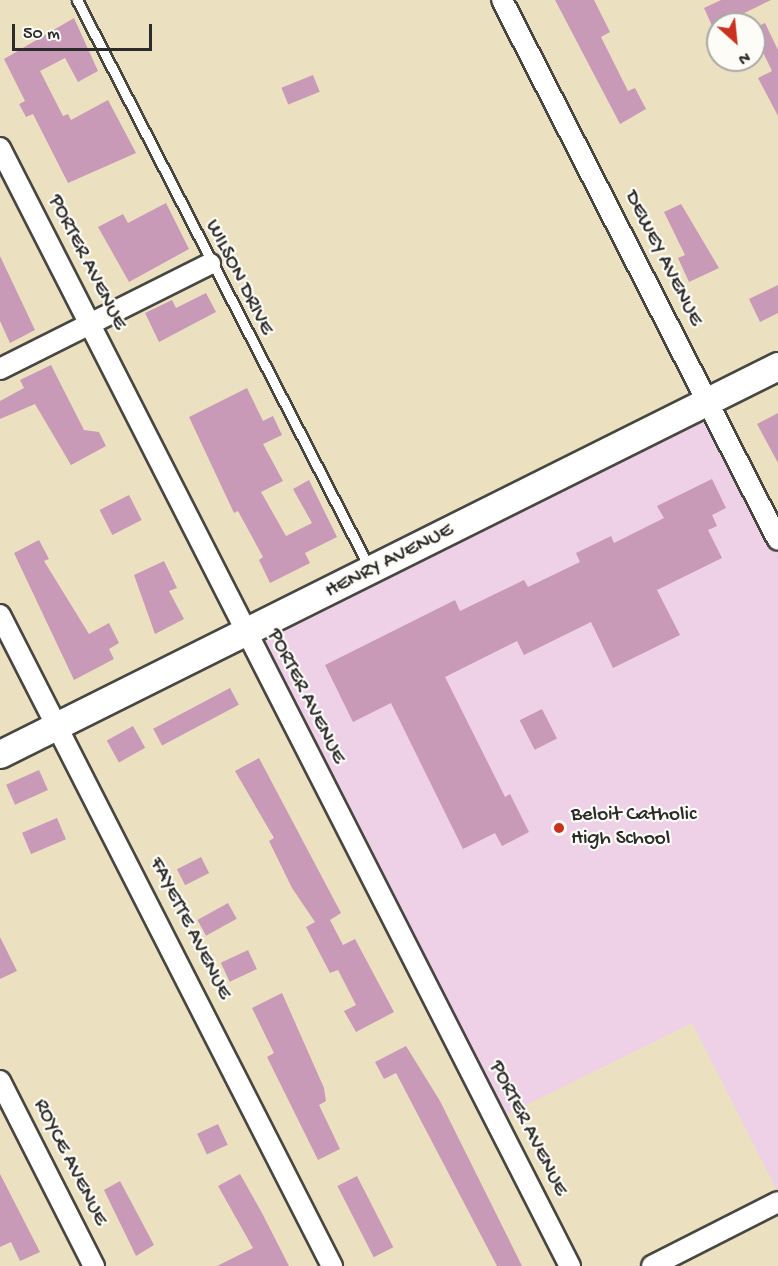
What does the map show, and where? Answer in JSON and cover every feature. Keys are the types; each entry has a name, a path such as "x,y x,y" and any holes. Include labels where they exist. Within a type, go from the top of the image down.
{"street":[{"name":"DEWEY AVENUE","path":"502,0 778,540"},
{"name":"PORTER AVENUE","path":"0,148 245,634 570,1266"},
{"path":"0,369 210,264"},
{"name":"HENRY AVENUE","path":"0,754 371,572 778,366"},
{"name":"FAYETTE AVENUE","path":"0,615 59,724 332,1266"},
{"name":"ROYCE AVENUE","path":"0,1081 94,1266"},
{"path":"652,1266 778,1202"}],"lane":[{"name":"WILSON DRIVE","path":"77,0 210,264 371,572"}],"shaded area":[{"name":"Beloit Catholic High School","path":"708,401 778,540 778,1192 692,1023 484,1126 245,634"}],"building":[{"path":"555,0 594,0 610,32 601,37 628,91 635,88 646,109 620,124"},
{"path":"721,0 771,0 746,12 706,12 704,8"},
{"path":"74,18 98,71 78,82 65,58 40,71 63,116 68,114 71,120 108,100 136,153 68,183 33,114 26,117 19,104 25,101 4,59"},
{"path":"766,25 778,50 778,116 758,78 772,71 766,59"},
{"path":"313,75 320,92 288,104 281,88"},
{"path":"166,203 189,249 129,282 98,227 123,214 128,223"},
{"path":"681,204 719,268 689,282 678,258 685,255 664,212"},
{"path":"0,256 35,330 10,343 0,321"},
{"path":"778,285 778,313 760,322 749,299"},
{"path":"206,293 216,312 159,342 145,313 172,300 176,308"},
{"path":"51,365 84,430 99,432 106,446 71,465 35,404 0,419 0,401 24,388 20,380"},
{"path":"247,388 263,421 273,416 282,435 263,444 283,481 261,492 286,536 312,523 293,489 309,480 337,537 305,553 310,563 270,583 259,560 263,557 238,511 234,513 189,417"},
{"path":"778,413 778,463 757,424"},
{"path":"712,479 726,508 712,515 717,526 708,530 722,558 657,590 680,635 613,668 591,622 524,655 517,641 445,677 505,797 510,794 529,832 502,846 495,833 463,849 391,703 353,722 325,665 455,600 460,611 524,580 528,587 580,562 576,553 611,536 614,543 664,518 657,506"},
{"path":"129,495 142,520 112,535 100,510"},
{"path":"39,540 49,559 44,561 89,634 109,623 119,643 109,649 114,659 74,680 14,553"},
{"path":"164,561 177,588 169,591 184,619 155,634 134,575"},
{"path":"230,688 239,705 162,746 153,729"},
{"path":"542,709 557,738 535,750 520,720"},
{"path":"133,726 145,748 119,762 107,741"},
{"path":"259,758 341,913 330,920 343,945 355,939 394,1012 356,1032 344,1011 356,1005 338,970 330,973 306,927 315,922 292,888 269,841 274,838 235,771"},
{"path":"39,770 48,790 15,805 6,785"},
{"path":"57,818 66,839 31,854 22,833"},
{"path":"201,857 209,873 185,885 177,869"},
{"path":"228,903 237,919 206,936 197,920"},
{"path":"0,937 17,971 0,979"},
{"path":"248,950 257,969 230,982 221,963"},
{"path":"282,993 324,1088 326,1101 319,1105 340,1149 318,1160 267,1057 274,1053 252,1008"},
{"path":"406,1046 440,1101 522,1266 497,1266 396,1073 384,1079 375,1062"},
{"path":"218,1124 228,1145 207,1155 197,1134"},
{"path":"0,1174 40,1252 20,1261 11,1242 0,1247"},
{"path":"240,1174 289,1266 217,1266 253,1248 218,1186"},
{"path":"357,1176 393,1247 374,1257 337,1186"},
{"path":"120,1181 154,1245 136,1256 104,1190"}],"place":[{"name":"Beloit Catholic High School","path":"559,828"}]}
